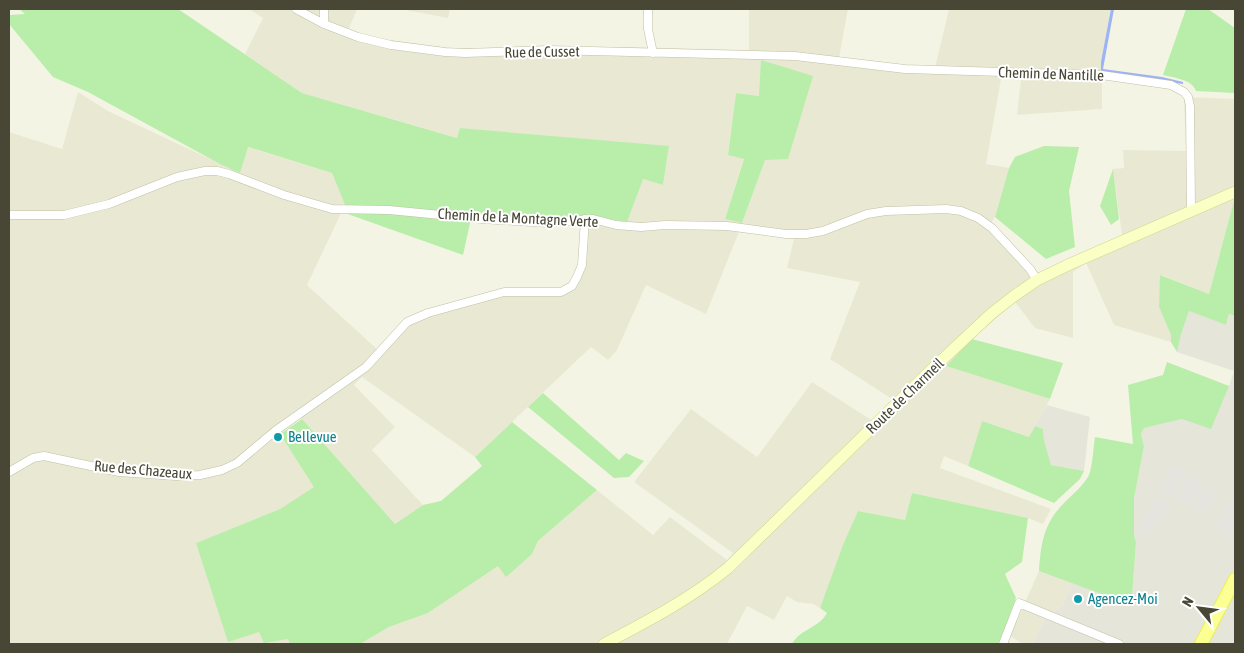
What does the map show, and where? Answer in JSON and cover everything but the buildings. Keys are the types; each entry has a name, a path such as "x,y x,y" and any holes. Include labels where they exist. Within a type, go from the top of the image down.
{"main road":[{"name":"Route de Charmeil","path":"604,644 674,606 703,588 728,568 991,314 1037,280 1235,192"},
{"path":"1201,644 1235,579"}],"street":[{"name":"Rue de Cusset","path":"296,9 324,24 358,37 391,45 465,54 549,50 795,56"},
{"path":"321,9 324,24"},
{"path":"648,9 648,29 653,53"},
{"name":"Chemin de Nantille","path":"795,56 905,69 1101,75 1171,84 1178,87 1188,97 1190,106 1191,211"},
{"name":"Chemin de la Montagne Verte","path":"9,215 64,215 109,204 177,177 205,171 217,171 237,176 284,195 332,209 390,210 549,223 593,219 616,225 641,228 665,225 727,226 786,234 806,234 823,231 867,214 886,211 954,210 978,218 992,228 1030,269 1037,280"},
{"name":"Rue des Chazeaux","path":"9,472 33,458 44,456 119,472 176,476 200,475 222,470 237,463 275,431 366,367 407,322 428,313 504,292 561,292 572,286 578,277 582,265 585,219"},
{"path":"1003,644 1019,603 1119,644"}],"shaded area":[{"path":"249,9 357,9 348,31 368,37 450,48 624,47 749,50 749,9 848,9 839,58 935,68 949,9 1114,9 1102,67 1102,109 1017,115 1021,80 1001,79 986,164 1009,168 995,217 990,224 1039,273 1122,235 1113,169 1124,168 1123,150 1186,151 1184,97 1235,99 1235,197 1209,294 1161,275 1159,307 1171,335 1171,342 1114,325 1086,263 1073,272 1073,338 1035,328 1015,302 972,339 946,366 1050,399 1029,437 982,421 968,466 944,456 940,468 1051,509 1043,524 1028,518 912,493 905,520 858,511 820,608 813,604 797,602 787,596 774,620 747,606 727,644 360,644 389,627 428,613 498,566 532,554 538,541 597,490 653,535 670,517 727,560 733,553 634,482 691,409 757,457 812,382 873,421 892,399 830,359 860,282 787,268 794,239 739,232 706,314 646,285 617,350 608,360 591,347 475,457 362,377 354,385 395,427 372,450 423,505 395,524 298,415 277,430 315,487 280,509 196,543 260,631 288,639 290,644 9,644 9,132 62,149 78,92 108,111 240,173 247,147 332,173 345,205 307,285 379,351 397,328 423,310 504,289 560,288 568,284 578,269 581,250 579,215 586,215 643,179 663,185 669,147 460,128 458,138 302,93 245,54 263,18","holes":["736,93 759,96 765,160 742,223 725,219 744,158 728,154"]},
{"path":"400,9 450,9 448,18"},
{"path":"1189,311 1226,325 1229,314 1235,316 1235,644 1032,644 1046,618 1063,605 1072,582 1129,604 1132,597 1136,542 1134,535 1134,499 1144,446 1141,434 1144,428 1182,419 1229,386 1234,371 1177,352 1180,334"},
{"path":"1047,405 1090,417 1084,471 1051,465 1043,429 1035,426"},
{"path":"1172,465 1186,472 1174,497 1159,489"},
{"path":"1188,475 1202,483 1190,506 1176,498"},
{"path":"1203,486 1218,493 1207,514 1193,507"},
{"path":"1233,494 1235,495 1235,543 1215,528"},
{"path":"1154,497 1169,505 1155,532 1151,530 1147,536 1137,531"},
{"path":"1039,571 1072,582 1063,605 1046,618 1032,644 1023,644 1010,636"}],"green space":[{"path":"19,9 178,9 302,93 457,138 460,128 669,146 663,185 643,179 627,222 586,215 547,219 472,214 463,255 342,212 345,205 332,173 248,147 240,173 88,92 53,77 9,24 9,15 25,14"},
{"path":"1186,9 1208,9 1235,28 1235,93 1196,91 1187,81 1163,75"},
{"path":"761,60 813,76 788,159 765,160 742,223 725,219 744,159 728,155 736,93 759,96"},
{"path":"1044,146 1079,147 1069,191 1075,247 1046,259 995,217 1009,168 1015,157"},
{"path":"1113,169 1119,219 1111,225 1100,206"},
{"path":"1235,197 1235,316 1229,314 1226,325 1189,311 1177,352 1171,342 1171,335 1159,307 1160,275 1209,294"},
{"path":"972,339 1063,363 1050,399 946,366"},
{"path":"1167,362 1229,386 1211,429 1182,419 1144,428 1141,434 1144,446 1134,499 1134,535 1136,542 1132,597 1129,604 1039,571 1041,551 1048,525 1059,509 1087,479 1092,461 1095,437 1133,444 1128,385 1163,375"},
{"path":"543,393 619,460 626,453 644,461 629,477 614,478 528,407"},
{"path":"302,419 395,524 423,505 441,501 482,466 475,457 512,422 597,490 538,541 532,554 506,577 498,566 428,613 389,627 360,644 290,644 288,639 264,643 259,632 228,642 196,543 280,509 314,487 280,434"},
{"path":"982,421 1029,437 1035,426 1043,429 1051,465 1084,471 1080,479 1054,503 968,466"},
{"path":"912,493 1028,518 1022,562 1005,574 1016,598 999,644 792,644 827,613 820,608 843,545 858,511 905,520"}],"water":[{"path":"1111,9 1114,9 1103,69 1162,77 1183,82 1183,84 1101,71"}],"place":[{"name":"Bellevue","path":"278,437"},
{"name":"Agencez-Moi","path":"1078,599"}]}
